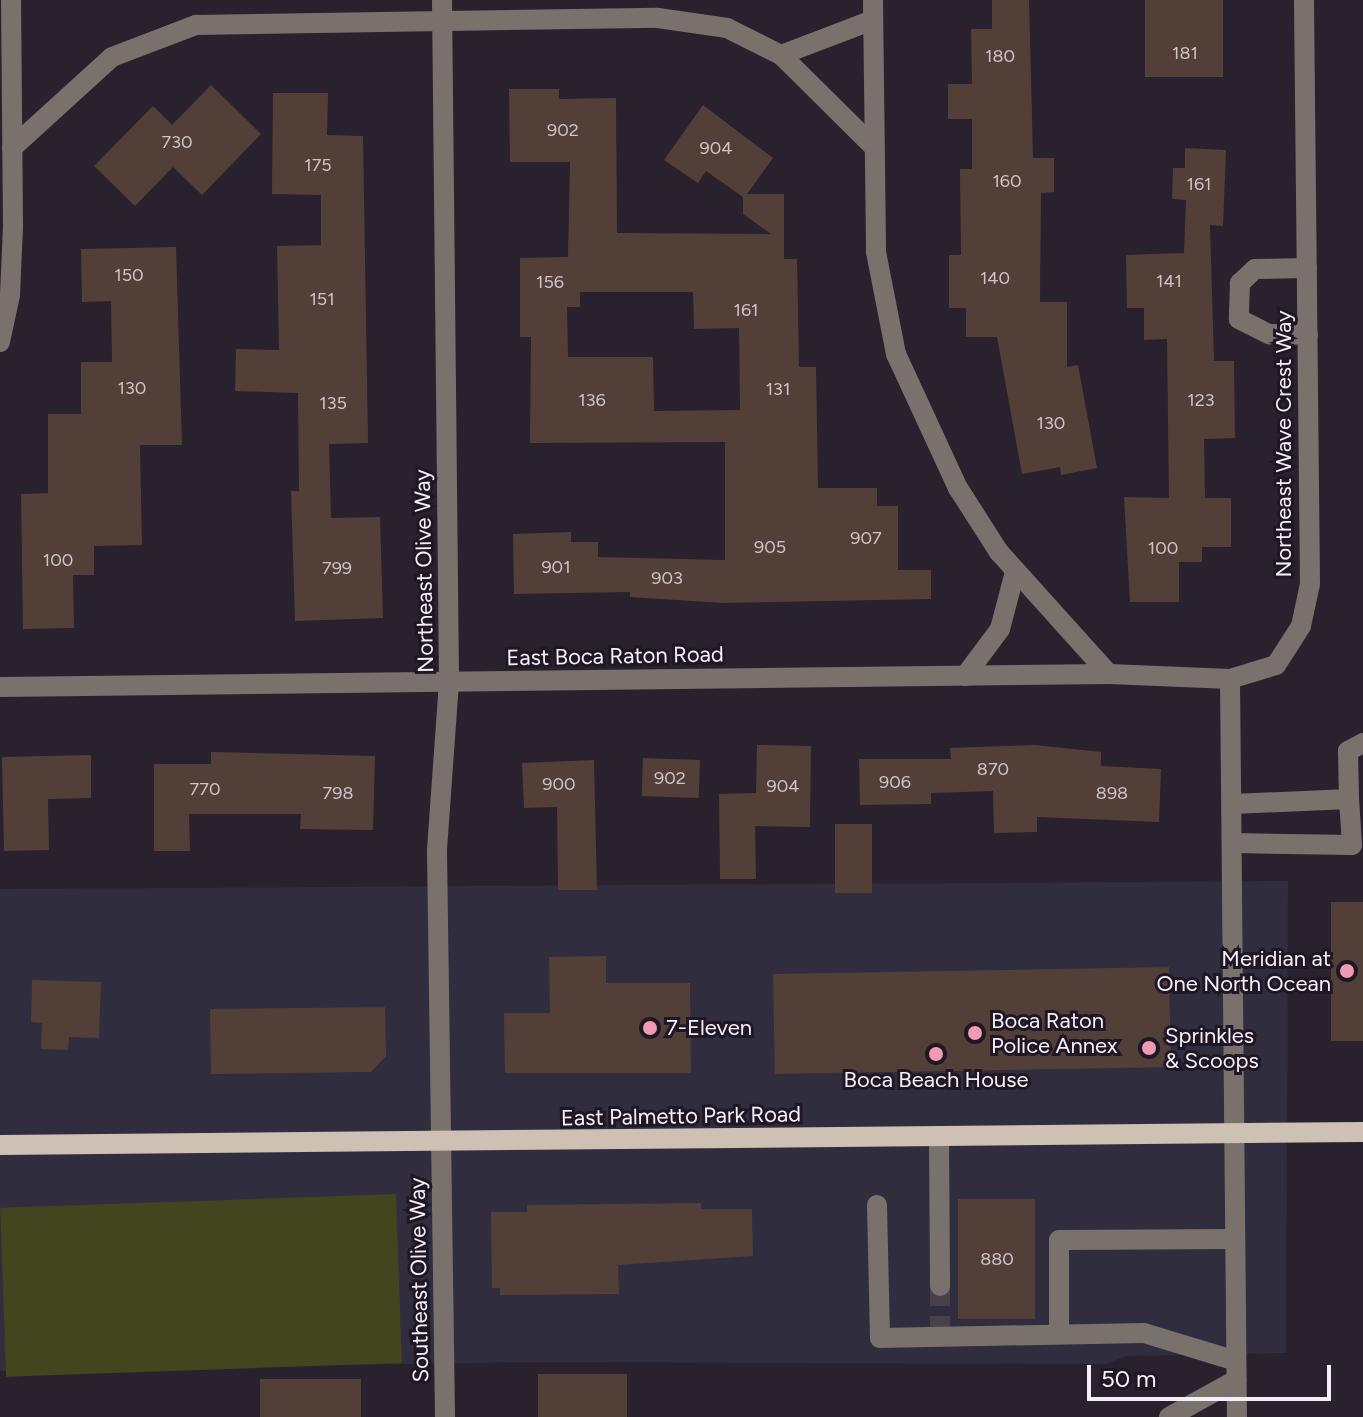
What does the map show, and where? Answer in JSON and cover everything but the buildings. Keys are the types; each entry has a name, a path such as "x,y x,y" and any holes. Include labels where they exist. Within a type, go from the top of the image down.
{"main road":[{"name":"East Palmetto Park Road","path":"0,1145 1363,1132"}],"street":[{"path":"0,342 10,295 11,0"},
{"name":"Northeast Wave Crest Way","path":"1230,679 1276,665 1301,626 1310,584 1304,0"},
{"path":"12,148 48,121 87,75 167,32 226,23 442,10 697,21 781,55 874,147"},
{"name":"Northeast Olive Way","path":"440,1142 437,851 449,682 442,10"},
{"path":"781,55 873,10 874,147 880,287 896,354 958,488 1015,572 1109,674"},
{"path":"1307,268 1255,269 1240,283 1239,319 1269,334 1308,335"},
{"path":"965,676 1000,629 1015,572"},
{"name":"East Boca Raton Road","path":"0,687 1109,674 1230,679"},
{"path":"1230,679 1237,1417"},
{"path":"1233,843 1352,845 1348,751 1363,743"},
{"path":"1232,804 1349,799"},
{"path":"939,1137 940,1286"},
{"name":"Southeast Olive Way","path":"440,1142 445,1417"},
{"path":"877,1205 880,1338 940,1332 1144,1333 1236,1370"},
{"path":"1059,1334 1059,1240 1235,1239"},
{"path":"1169,1417 1236,1370"}],"shaded area":[{"path":"1288,881 1286,1353 1126,1356 1106,1364 519,1362 0,1371 0,889"}],"green space":[{"path":"396,1194 402,1363 6,1377 0,1208"}],"tunnel":[{"path":"940,1286 940,1327"}],"place":[{"name":"Meridian at One North Ocean","path":"1347,971"},
{"name":"7-Eleven","path":"650,1028"},
{"name":"Boca Raton Police Annex","path":"975,1033"},
{"name":"Sprinkles & Scoops","path":"1149,1048"},
{"name":"Boca Beach House","path":"936,1054"}]}
